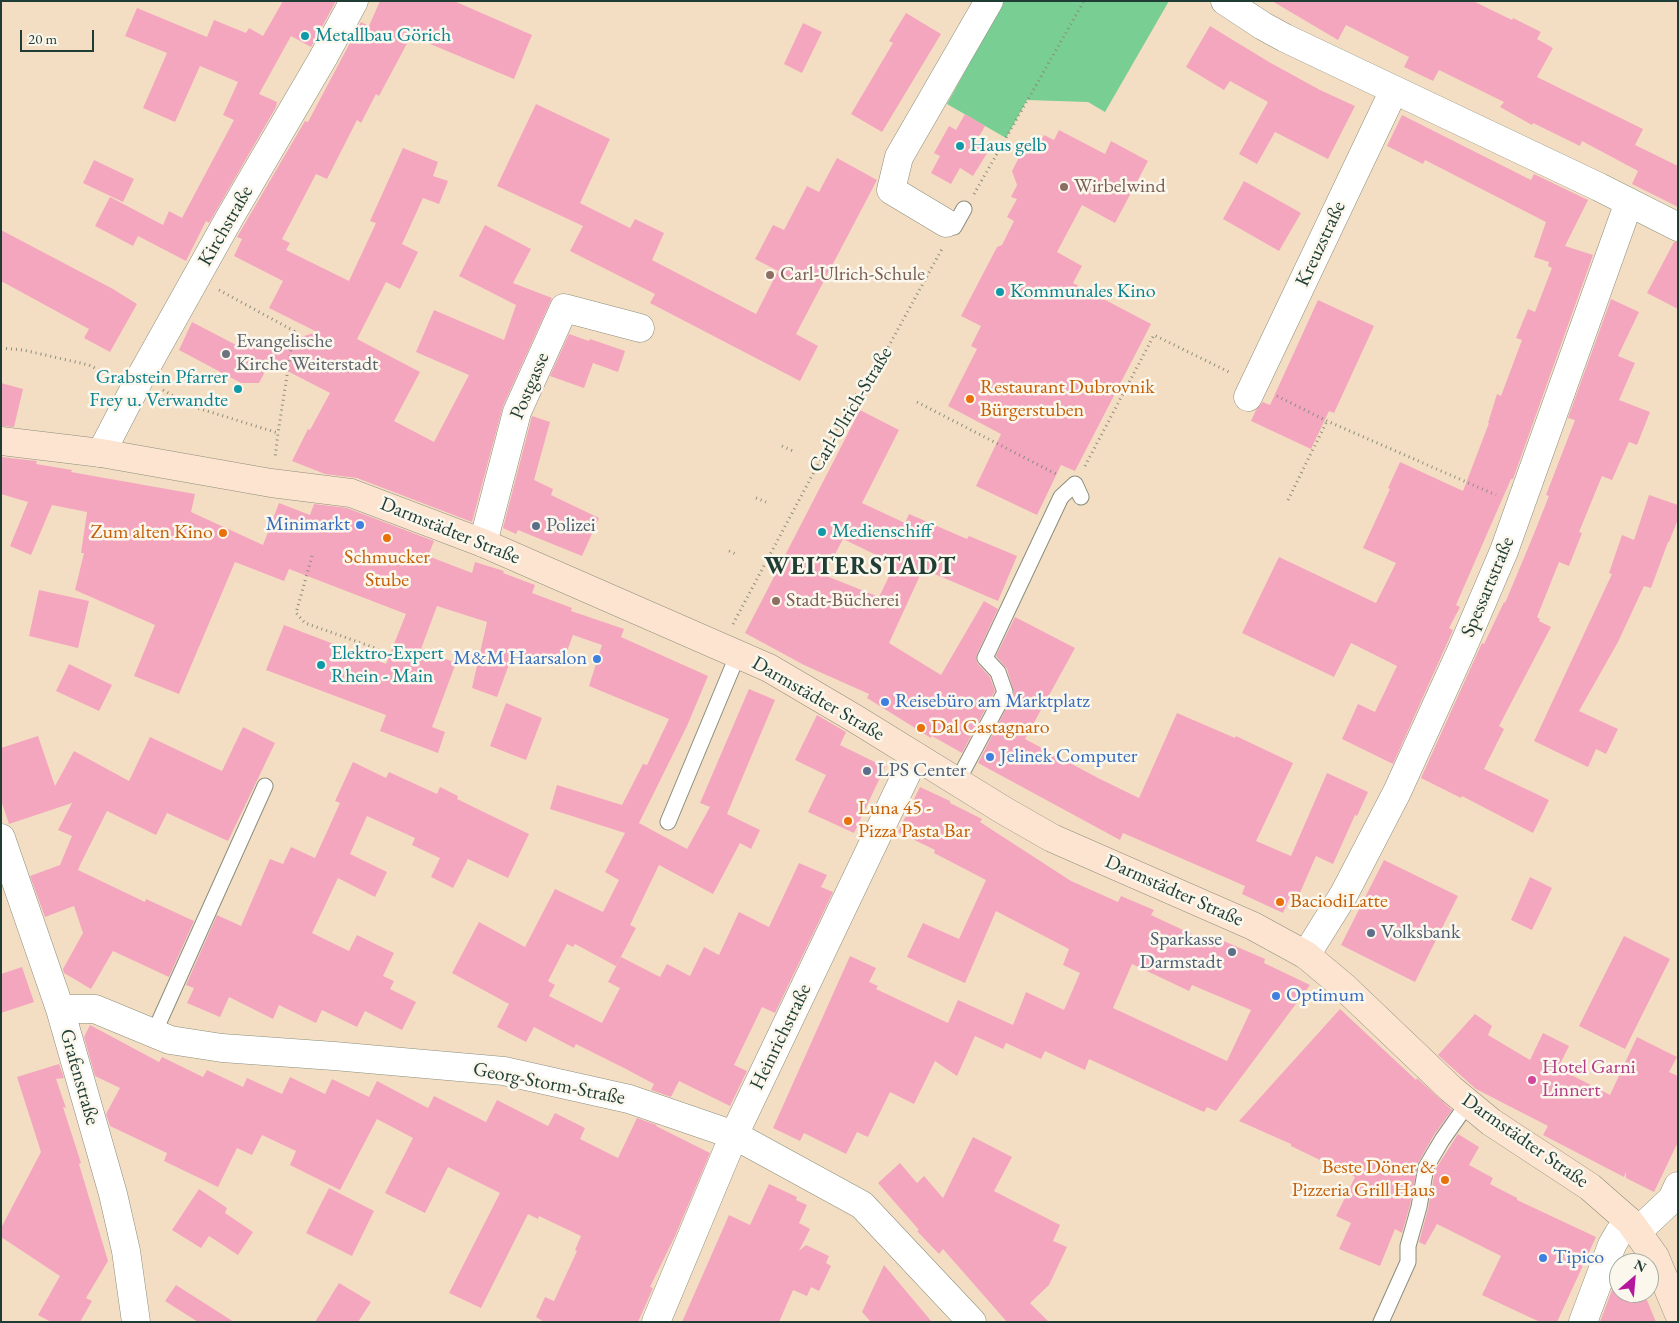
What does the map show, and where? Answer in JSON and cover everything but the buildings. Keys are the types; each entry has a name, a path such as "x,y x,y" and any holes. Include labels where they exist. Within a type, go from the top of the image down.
{"street":[{"name":"Kirchstraße","path":"101,453 196,278 354,1"},
{"path":"955,220 891,190 898,157 989,1"},
{"path":"1225,1 1285,38 1678,227"},
{"name":"Kreuzstraße","path":"1251,391 1394,90"},
{"name":"Spessartstraße","path":"1306,955 1344,894 1397,792 1466,640 1521,506 1629,202"},
{"name":"Postgasse","path":"483,543 517,412 564,308 640,328"},
{"name":"Darmstädter Straße","path":"1,441 101,453 271,483 351,493 483,543 769,668 1052,838 1253,926 1306,955 1343,986 1468,1103 1491,1122 1590,1187 1634,1226 1654,1258 1678,1312"},
{"name":"Heinrichstraße","path":"656,1322 734,1135 915,756"},
{"name":"Grafenstraße","path":"1,838 60,1009 115,1203 126,1251 136,1322"},
{"name":"Georg-Storm-Straße","path":"60,1009 95,1009 170,1040 222,1048 504,1071 629,1099 734,1135 862,1205 972,1322"},
{"path":"1583,1322 1612,1245 1619,1233 1634,1226 1676,1195"}],"lane":[{"path":"957,782 1005,692 998,672 985,658 1061,497 1078,490"},
{"path":"668,822 729,650"},
{"path":"154,1033 265,786"},
{"path":"1382,1322 1408,1262 1408,1246 1419,1207 1426,1167 1468,1103"}],"path":[{"path":"955,220 1084,1"},
{"name":"Carl-Ulrich-Straße","path":"729,650 855,394 863,393 955,220"},
{"path":"196,278 294,331 271,483"},
{"path":"917,402 1078,490 1154,335 1251,391 1327,421 1521,506"},
{"path":"1,348 23,350 89,364 188,405 278,434"},
{"path":"1288,500 1327,421"},
{"path":"782,446 793,451"},
{"path":"756,498 766,502"},
{"path":"729,551 738,555"},
{"path":"312,556 296,613 306,623 378,649"}],"green space":[{"path":"1004,1 1169,1 1105,112 1088,102 1027,100 1006,138 947,104"}],"place":[{"name":"Metallbau Görich","path":"305,36"},
{"name":"Haus gelb","path":"960,146"},
{"name":"Wirbelwind","path":"1064,187"},
{"name":"Carl-Ulrich-Schule","path":"770,275"},
{"name":"Kommunales Kino","path":"1000,292"},
{"name":"Evangelische Kirche Weiterstadt","path":"226,354"},
{"name":"Grabstein Pfarrer Frey u. Verwandte","path":"238,389"},
{"name":"Restaurant Dubrovnik Bürgerstuben","path":"970,399"},
{"name":"Minimarkt","path":"360,525"},
{"name":"Polizei","path":"536,526"},
{"name":"Medienschiff","path":"822,532"},
{"name":"Zum alten Kino","path":"223,533"},
{"name":"Schmucker Stube","path":"387,538"},
{"name":"Stadt-Bücherei","path":"776,601"},
{"name":"M&M Haarsalon","path":"597,659"},
{"name":"Elektro-Expert Rhein - Main","path":"321,665"},
{"name":"Reisebüro am Marktplatz","path":"885,702"},
{"name":"Dal Castagnaro","path":"921,728"},
{"name":"Jelinek Computer","path":"990,757"},
{"name":"LPS Center","path":"867,771"},
{"name":"Luna 45 - Pizza Pasta Bar","path":"848,821"},
{"name":"BaciodiLatte","path":"1280,902"},
{"name":"Volksbank","path":"1371,933"},
{"name":"Sparkasse Darmstadt","path":"1232,952"},
{"name":"Optimum","path":"1276,996"},
{"name":"Hotel Garni Linnert","path":"1532,1080"},
{"name":"Beste Döner & Pizzeria Grill Haus","path":"1445,1180"},
{"name":"Tipico","path":"1543,1258"}],"district":[{"name":"WEITERSTADT","path":"860,567"}]}
